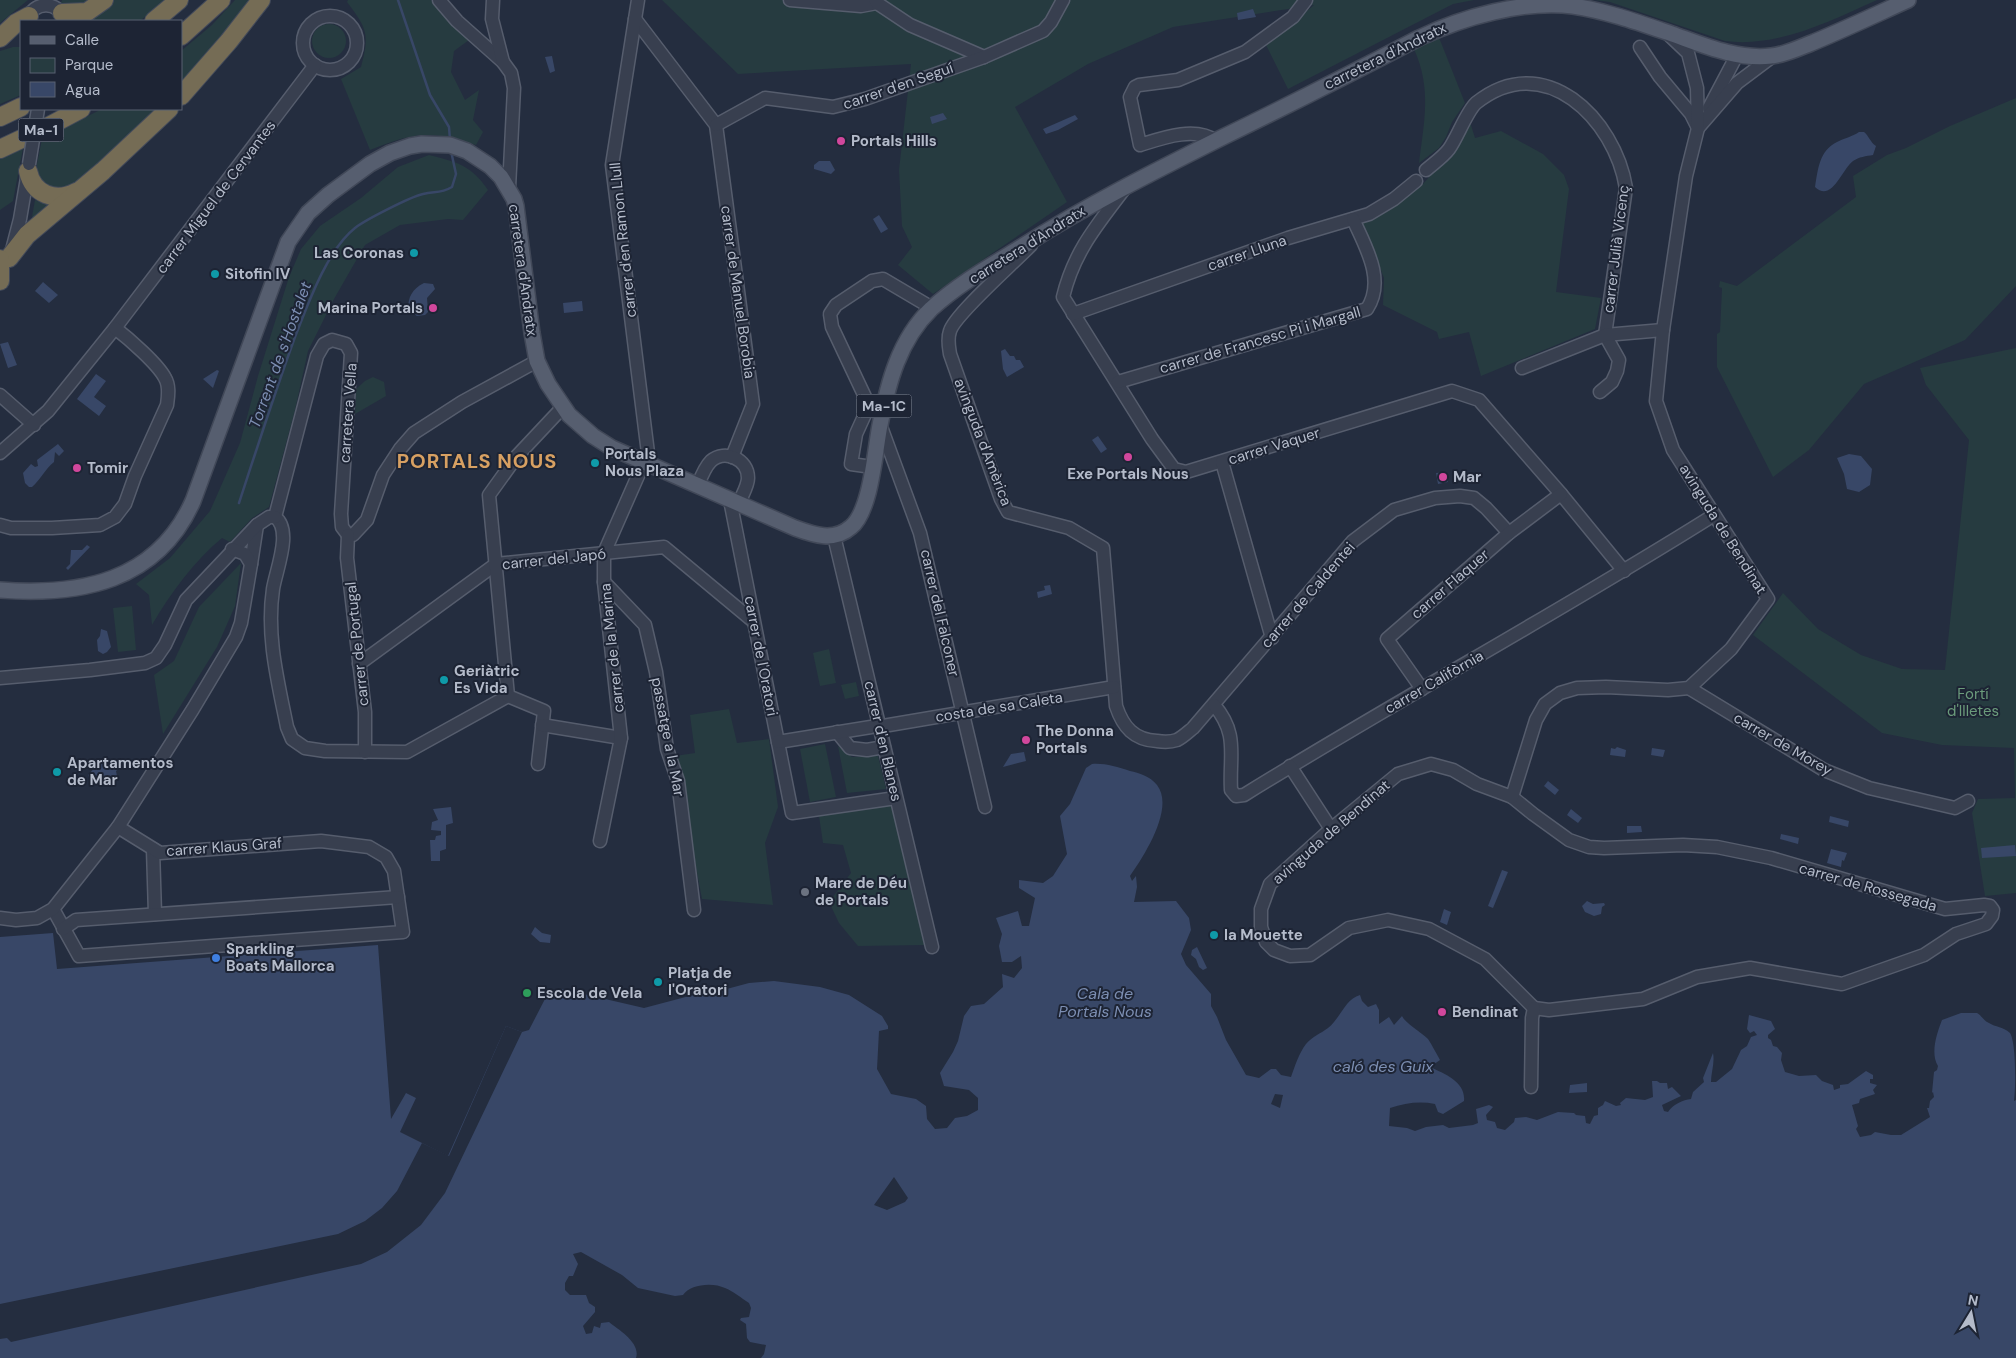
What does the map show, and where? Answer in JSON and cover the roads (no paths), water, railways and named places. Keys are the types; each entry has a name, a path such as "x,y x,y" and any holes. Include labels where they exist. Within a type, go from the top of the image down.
{"highway":[{"path":"57,10 87,12 104,0"},
{"path":"155,20 179,0"},
{"path":"182,35 221,0"},
{"path":"182,95 229,41 261,0"},
{"path":"0,38 20,21"},
{"name":"Ma-1","path":"0,117 20,107"},
{"name":"Ma-1","path":"0,149 79,110"},
{"path":"0,282 4,259 27,234 83,188 167,110"},
{"path":"28,168 32,183 45,195 59,197 72,194 83,188"}],"main road":[{"name":"carretera d'Andratx","path":"0,590 49,591 96,585 127,573 161,549 181,525 193,501 275,273 288,242 308,213 328,195 370,164 401,148 432,144 450,145 467,151 490,166 509,188 516,206 528,309 537,361 548,384 563,407 593,436 612,448 800,530 824,536 834,536 851,527 861,514 880,424 896,361 906,343 931,309 968,281 1045,232 1127,186 1442,27 1482,15 1528,7 1571,6 1591,9 1737,55 1756,57 1773,56 1827,36 1908,0"}],"street":[{"path":"439,0 457,21 503,62 511,73 514,88 509,188"},
{"path":"493,0 492,19 503,62"},
{"name":"carrer d'en Ramon Llull","path":"638,0 612,165 648,453 645,462"},
{"path":"790,0 861,6 876,2 910,25 984,57"},
{"name":"carrer d'en Seguí","path":"716,125 765,98 833,107 865,99 984,57 1043,31 1051,22 1064,0"},
{"path":"1216,141 1208,135 1173,135 1140,146 1130,96 1135,87 1139,84 1178,80 1245,52 1293,17 1306,0"},
{"path":"29,18 35,7 45,3 57,10"},
{"path":"325,16 342,18 355,31 357,48 354,56 348,63 338,68 324,69 315,65 305,51 305,33 310,25 325,16"},
{"path":"635,19 716,125"},
{"name":"avinguda de Bendinat","path":"1665,32 1688,52 1697,88 1698,128"},
{"path":"1640,47 1660,77 1690,114 1698,128"},
{"name":"avinguda de Bendinat","path":"1689,688 1731,649 1768,599 1673,450 1656,401 1663,330 1686,176 1698,128 1737,55"},
{"name":"avinguda de Bendinat","path":"1698,128 1737,83 1773,56"},
{"name":"carrer Miguel de Cervantes","path":"0,453 48,411 115,328 315,65"},
{"name":"carrer Julià Vicenç","path":"1426,170 1448,151 1475,104 1498,90 1514,85 1532,83 1549,86 1566,93 1580,105 1595,121 1615,151 1623,170 1626,188 1605,336"},
{"path":"4,259 18,226 38,110"},
{"name":"carrer de Manuel Borobia","path":"716,125 754,404 732,457"},
{"name":"carrer Lluna","path":"1073,314 1288,238 1369,214 1394,199 1416,181"},
{"name":"carrer Vaquer","path":"1127,186 1084,242 1068,277 1063,297 1152,439 1174,469 1186,472 1222,462 1452,391 1479,400 1561,494 1624,571"},
{"name":"carrer de Francesc Pi i Margall","path":"1118,382 1367,309 1373,300 1375,286 1371,258 1353,219"},
{"name":"avinguda d'Amèrica","path":"1045,232 960,316 950,330 949,348 1001,499 1008,512 1069,528 1103,548 1114,687"},
{"path":"872,468 851,464 856,434 866,412 866,399 832,327 830,314 836,305 872,281 883,279 931,309"},
{"path":"0,525 11,528 100,525 115,517 126,504 135,476 167,405 169,396 165,378 159,370 115,328"},
{"path":"1522,368 1605,336 1663,330"},
{"path":"1600,392 1612,382 1617,372 1619,360 1605,336"},
{"name":"carretera Vella","path":"275,516 317,356 324,344 332,340 346,344 351,352 341,514 342,527 348,536"},
{"path":"348,536 353,535 367,520 383,475 414,433 462,402 537,361"},
{"path":"0,395 34,425"},
{"path":"508,696 489,494 517,456 563,407"},
{"name":"carrer del Falconer","path":"880,424 920,533 985,807"},
{"path":"698,485 707,466 713,460 722,456 732,457 744,466 748,476 746,486 735,501"},
{"name":"carrer de la Marina","path":"600,841 621,738 604,582 604,553 645,462"},
{"path":"1222,462 1272,638"},
{"name":"carrer Flaquer","path":"1422,689 1387,638 1509,533 1561,494"},
{"name":"carrer de Caldentei","path":"1114,687 1120,719 1135,736 1149,741 1164,742 1179,739 1193,728 1214,705 1353,541 1394,510 1435,498 1460,496 1474,498 1509,533"},
{"name":"carrer de l'Oratori","path":"735,501 753,621 792,813 896,798"},
{"name":"carrer Califòrnia","path":"1214,705 1224,717 1230,733 1231,790 1236,796 1244,795 1290,766 1624,571 1714,515"},
{"path":"0,678 99,669 145,663 156,658 165,645 186,600 257,524 269,517 275,516 280,520 284,534 273,590 271,644 287,727 292,740 305,748 325,751 407,752 508,696"},
{"path":"0,918 16,920 37,918 53,909 118,827 194,709 236,637 241,623 257,524"},
{"name":"carrer de Portugal","path":"348,536 348,558 365,712 365,752"},
{"name":"carrer d'en Blanes","path":"834,536 932,947"},
{"name":"carrer del Japó","path":"359,664 496,564 664,547 753,621"},
{"path":"232,549 245,554 251,564"},
{"name":"passatge a la Mar","path":"604,582 646,626 656,672 667,749 678,781 694,910"},
{"name":"costa de sa Caleta","path":"778,742 1114,687"},
{"path":"1512,796 1536,720 1545,704 1560,693 1577,688 1606,687 1668,690 1689,688"},
{"name":"carrer de Morey","path":"1689,688 1824,770 1869,788 1955,808 1968,801"},
{"path":"508,696 544,711 538,764"},
{"path":"542,726 621,738"},
{"path":"837,732 850,748 867,750 884,746"},
{"name":"avinguda de Bendinat","path":"1512,796 1477,784 1453,770 1431,764 1398,774 1330,829 1270,884 1261,909 1261,928 1266,942 1274,950 1290,956 1310,955 1349,928 1388,920 1429,929 1485,959 1534,1008"},
{"path":"1290,766 1330,829"},
{"name":"carrer de Rossegada","path":"1512,796 1569,840 1589,847 1683,845 1717,847 1771,858 1945,909 1984,905 1990,906 1993,910 1992,916 1986,924 1956,934 1924,955 1842,984 1750,968 1697,977 1643,999 1549,1010 1534,1008"},
{"name":"carrer Klaus Graf","path":"63,929 79,956 403,932 394,871 386,856 369,847 321,840 160,853 118,827"},
{"path":"153,849 155,914"},
{"path":"53,909 63,929 76,920 398,897"},
{"path":"1531,1087 1532,1018 1534,1008"}],"water":[{"path":"1253,9 1256,17 1238,20 1237,13"},
{"path":"552,56 555,71 550,73 545,57"},
{"path":"943,113 947,119 932,124 930,117"},
{"path":"1075,115 1078,119 1058,130 1046,134 1043,129"},
{"path":"1859,132 1864,132 1876,146 1873,155 1853,161 1832,188 1827,191 1821,191 1815,187 1820,161 1826,150 1837,142"},
{"path":"819,161 830,161 835,170 831,174 814,169 814,165"},
{"path":"879,215 888,229 881,233 873,219"},
{"path":"43,282 58,295 49,303 35,291"},
{"path":"424,283 433,284 435,289 427,298 428,312 425,315 417,316 408,310 409,301 414,291"},
{"path":"582,301 583,311 564,313 563,303"},
{"path":"8,342 17,365 8,368 0,344"},
{"path":"1005,349 1010,356 1020,360 1024,367 1007,377 1003,369 1001,351"},
{"path":"217,370 219,371 213,388 203,379"},
{"path":"96,374 106,381 94,397 106,406 99,416 77,399"},
{"path":"1098,436 1107,449 1101,453 1092,440"},
{"path":"58,444 64,451 59,456 55,452 54,462 32,487 29,487 25,483 23,473 31,464 35,467 38,466 37,460"},
{"path":"1849,454 1861,456 1872,469 1870,485 1859,492 1847,489 1844,474 1837,458"},
{"path":"1446,472 1448,482 1438,484 1436,473"},
{"path":"87,545 90,547 68,570 66,568 70,564 71,550 82,550"},
{"path":"1050,585 1052,594 1038,598 1037,592 1045,590 1044,586"},
{"path":"101,629 107,631 111,647 103,654 98,651 97,640"},
{"path":"1617,747 1626,750 1625,757 1610,755 1611,748 1615,749"},
{"path":"1652,748 1665,750 1663,757 1651,755"},
{"path":"1024,752 1026,761 1003,767 1011,754"},
{"path":"101,761 108,764 119,762 121,766 116,771 117,776 115,780 100,779 94,785 88,775"},
{"path":"1092,764 1111,766 1144,775 1157,785 1162,795 1160,819 1156,832 1143,857 1130,876 1132,881 1136,876 1137,887 1134,902 1176,901 1189,918 1191,930 1181,954 1186,965 1211,994 1211,1006 1226,1040 1246,1075 1259,1078 1271,1069 1276,1069 1281,1075 1291,1077 1299,1055 1306,1044 1328,1028 1346,1005 1360,995 1362,1001 1368,1007 1376,1004 1379,1010 1379,1024 1389,1017 1394,1025 1402,1016 1406,1022 1428,1039 1440,1060 1430,1067 1448,1076 1458,1084 1464,1094 1464,1101 1443,1114 1438,1112 1435,1104 1429,1103 1412,1103 1390,1108 1389,1126 1415,1131 1426,1127 1443,1125 1449,1128 1473,1125 1478,1123 1476,1109 1489,1105 1493,1107 1486,1115 1487,1120 1495,1122 1497,1128 1505,1130 1514,1122 1515,1118 1526,1117 1537,1120 1558,1112 1585,1116 1586,1123 1590,1124 1594,1116 1598,1115 1598,1108 1605,1101 1616,1106 1621,1105 1620,1103 1626,1098 1645,1100 1653,1097 1652,1081 1667,1083 1668,1089 1672,1087 1681,1096 1662,1105 1664,1111 1668,1112 1678,1103 1691,1099 1693,1092 1704,1082 1703,1078 1713,1053 1711,1082 1716,1082 1732,1069 1741,1050 1747,1046 1751,1037 1757,1035 1754,1031 1750,1033 1747,1029 1749,1015 1771,1021 1775,1029 1768,1035 1768,1038 1773,1046 1777,1047 1782,1053 1781,1060 1785,1072 1799,1076 1816,1075 1822,1081 1833,1085 1834,1090 1840,1088 1840,1085 1848,1084 1866,1071 1873,1075 1870,1083 1877,1085 1873,1090 1875,1094 1860,1099 1859,1103 1852,1105 1858,1126 1856,1129 1860,1137 1871,1135 1875,1132 1901,1135 1930,1117 1927,1108 1929,1108 1930,1101 1934,1097 1932,1093 1934,1072 1938,1066 1934,1049 1942,1020 1961,1013 1977,1013 1987,1022 2008,1031 2013,1045 2014,1101 2016,1100 2016,1358 761,1358 766,1345 750,1342 747,1338 746,1324 740,1320 741,1318 749,1317 751,1308 749,1303 731,1291 720,1286 702,1285 691,1288 683,1295 675,1296 638,1288 622,1275 581,1252 573,1254 578,1264 573,1276 569,1276 565,1283 565,1290 570,1295 586,1295 589,1303 595,1307 595,1312 583,1326 586,1334 592,1333 594,1326 600,1328 601,1323 609,1322 632,1342 637,1352 636,1358 0,1358 0,937 53,933 57,969 378,945 391,1119 406,1093 416,1098 400,1132 448,1156 506,1026 522,1032 529,1030 545,999 562,989 644,1008 749,983 774,981 820,987 849,995 882,1016 888,1026 888,1029 879,1031 877,1069 891,1094 916,1099 926,1106 927,1119 935,1129 947,1128 955,1118 967,1116 978,1110 978,1098 969,1090 944,1086 940,1073 958,1041 964,1016 971,1006 984,1004 1003,987 1002,974 1014,978 1022,968 1021,956 1012,962 1002,962 999,946 1002,934 996,918 1018,911 1022,926 1029,926 1035,898 1019,888 1019,880 1043,883 1053,876 1067,854 1060,816 1070,804 1086,768","holes":["1275,1094 1283,1095 1280,1108 1271,1104","894,1177 908,1198 905,1202 887,1210 874,1205"]},
{"path":"1548,781 1559,790 1555,795 1544,786"},
{"path":"451,807 453,823 446,825 446,849 440,851 440,861 431,861 430,840 435,840 436,836 441,835 441,831 431,830 432,822 438,820 433,809"},
{"path":"1571,809 1582,818 1578,823 1567,815"},
{"path":"1830,816 1849,821 1848,827 1829,822"},
{"path":"1627,826 1641,826 1642,832 1627,833"},
{"path":"1781,834 1799,838 1798,844 1780,839"},
{"path":"2015,845 2016,856 1982,858 1981,848"},
{"path":"1831,849 1847,853 1844,861 1842,860 1841,867 1827,863"},
{"path":"1502,870 1508,872 1493,908 1488,906"},
{"path":"1587,901 1593,904 1604,903 1601,914 1594,916 1585,912 1582,906"},
{"path":"1444,909 1451,912 1447,925 1440,922"},
{"path":"535,927 542,933 551,935 550,943 540,942 531,934"},
{"path":"1197,947 1207,968 1203,970 1191,955 1192,950"},
{"path":"1587,1083 1587,1092 1569,1093 1570,1085"}],"waterway":[{"name":"Torrent de s'Hostalet","path":"398,0 430,95 449,127 450,140"},
{"name":"Torrent de s'Hostalet","path":"239,503 295,337 327,263 345,238 360,224 417,196 441,192 452,187 456,174 451,151"}],"place":[{"name":"Portals Hills","path":"841,141"},
{"name":"Las Coronas","path":"414,253"},
{"name":"Sitofin IV","path":"215,274"},
{"name":"Marina Portals","path":"433,308"},
{"name":"Exe Portals Nous","path":"1128,457"},
{"name":"Portals Nous Plaza","path":"595,463"},
{"name":"Tomir","path":"77,468"},
{"name":"Mar","path":"1443,477"},
{"name":"Geriàtric Es Vida","path":"444,680"},
{"name":"The Donna Portals","path":"1026,740"},
{"name":"Apartamentos de Mar","path":"57,772"},
{"name":"Mare de Déu de Portals","path":"805,892"},
{"name":"la Mouette","path":"1214,935"},
{"name":"Sparkling Boats Mallorca","path":"216,958"},
{"name":"Platja de l'Oratori","path":"658,982"},
{"name":"Escola de Vela","path":"527,993"},
{"name":"Bendinat","path":"1442,1012"}],"district":[{"name":"PORTALS NOUS","path":"477,461"}],"park label":[{"name":"Fortí d'Illetes","path":"1973,702"}],"water label":[{"name":"Cala de Portals Nous","path":"1105,1002"},
{"name":"caló des Guix","path":"1383,1066"}]}
